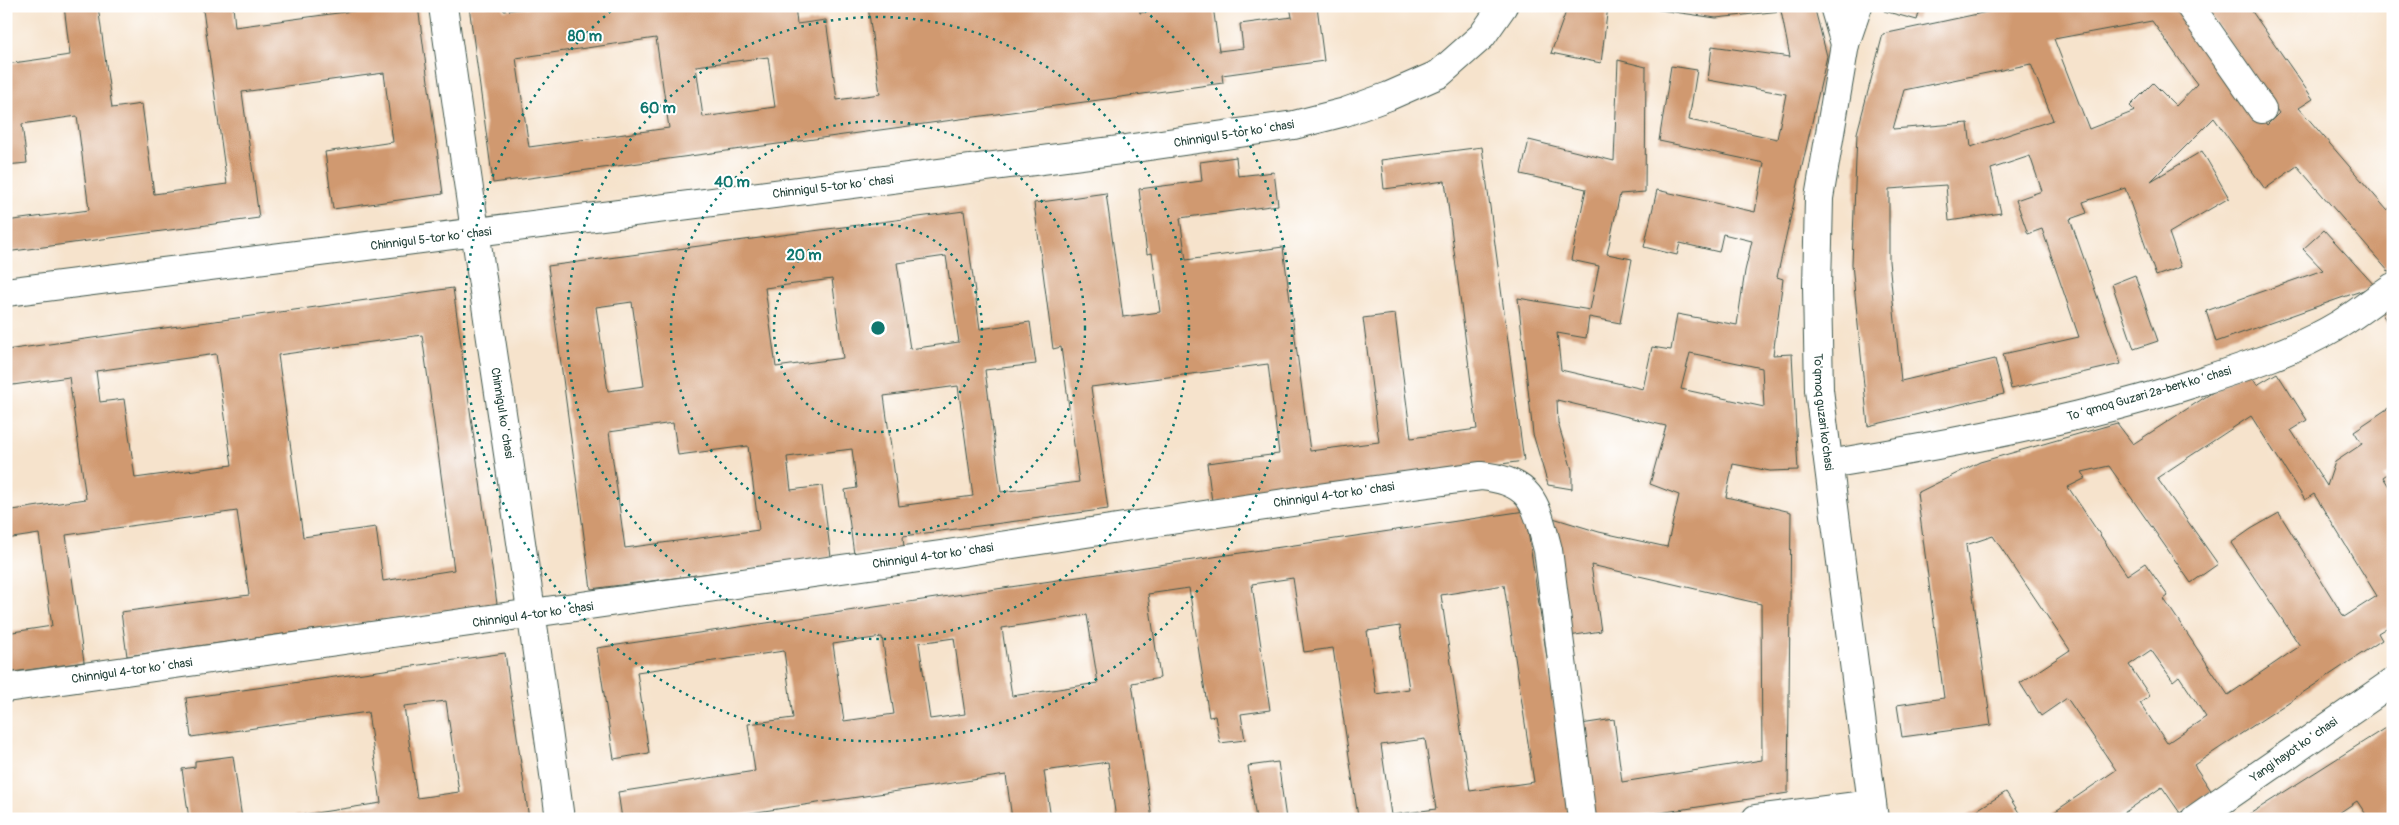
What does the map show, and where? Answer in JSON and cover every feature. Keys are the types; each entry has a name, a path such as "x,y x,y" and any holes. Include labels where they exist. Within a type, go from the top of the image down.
{"street":[{"name":"Chinnigul koʻchasi","path":"443,6 474,234 533,615 560,819"},
{"name":"Chinnigul 5-tor koʻchasi","path":"6,292 474,234 1177,143 1294,125 1345,112 1439,74 1482,36 1503,6"},
{"path":"1834,6 1845,44"},
{"name":"To'qmoq guzari ko'chasi","path":"1858,6 1845,44 1819,198 1817,287 1819,390 1873,811"},
{"path":"2190,6 2262,110"},
{"name":"Toʻqmoq Guzari 2a-berk koʻchasi","path":"1829,464 1922,448 2088,414 2173,390 2258,363 2340,324 2393,287"},
{"name":"Chinnigul 4-tor koʻchasi","path":"6,688 533,615 1115,529 1322,496 1481,476 1503,478 1519,486 1531,498 1540,518 1548,550 1582,819"},
{"name":"Yangi hayot koʻchasi","path":"2195,819 2393,682"},
{"path":"1756,819 1873,811"}],"building":[{"path":"64,6 98,6 112,108 142,104 154,194 227,184 203,10 233,6 235,27 375,8 375,6 418,6 443,194 333,209 325,152 393,142 384,73 316,82 242,92 259,218 6,252 6,221 89,210 77,116 22,124 27,163 6,165 6,64 70,55"},
{"path":"469,6 503,6 504,11 541,6 795,6 797,24 826,20 837,100 880,94 868,6 1139,6 1140,13 1175,6 1213,6 1219,51 1243,48 1240,24 1292,17 1290,6 1317,6 1324,61 1222,75 1223,83 493,183","holes":["656,38 669,128 529,147 516,58","768,57 775,107 703,117 696,66"]},
{"path":"1568,6 1608,6 1601,63 1551,53"},
{"path":"1632,6 1814,6 1827,56 1777,277 1783,279 1773,355 1792,354 1798,470 1770,471 1733,464 1726,497 1791,512 1788,793 1621,819 1594,819 1581,724 1614,719 1622,782 1762,760 1761,604 1591,565 1601,631 1569,636 1553,518 1599,532 1667,547 1679,495 1650,484 1666,426 1557,400 1558,423 1572,470 1572,489 1548,485 1533,434 1518,298 1590,310 1599,266 1571,260 1586,189 1521,174 1529,140 1614,161 1618,60 1646,67 1645,192 1620,194 1607,254 1632,259 1620,323 1589,317 1586,338 1557,333 1561,370 1643,389 1652,347 1671,350 1677,314 1737,325 1745,271 1752,241 1723,234 1719,252 1680,243 1677,255 1644,247 1657,190 1755,212 1764,163 1659,141 1671,66 1697,70 1689,120 1777,139 1786,94 1708,80 1712,46 1790,57 1781,11 1716,18","holes":["1690,353 1762,368 1764,407 1681,389"]},
{"path":"1886,6 1921,6 1917,20 1884,11"},
{"path":"2005,6 2177,6 2267,125 2279,113 2204,6 2255,6 2251,10 2313,99 2299,108 2387,210 2393,206 2393,269 2389,272 2297,166 2265,189 2214,118 2151,181 2202,151 2229,198 2169,233 2181,267 2156,276 2125,188 2083,202 2087,213 2070,219 2121,364 2011,389 2003,354 2079,337 2042,229 2028,234 2016,200 2042,191 2030,156 1991,169 2001,213 1949,221 1946,185 1889,189 1889,261 1901,381 1995,359 2004,394 1868,426 1852,264 1857,133 1883,34 2006,8","holes":["2152,21 2197,84 2176,106 2153,83 2130,106 2135,111 2089,129 2054,39","2031,64 2053,120 1971,147 1968,123 1893,129 1904,90"]},
{"path":"1482,147 1524,461 1212,502 1207,463 1279,454 1268,364 1091,387 1108,509 903,536 904,548 854,554 845,490 857,488 852,449 787,457 791,490 822,486 831,557 591,589 548,266 964,211 980,329 1030,322 1036,364 985,370 1001,492 1079,482 1061,347 1053,349 1034,203 1106,193 1123,317 1160,312 1152,253 1147,254 1139,189 1202,181 1200,162 1236,157 1238,176 1274,172 1278,205 1180,218 1186,260 1283,247 1310,451 1379,442 1363,318 1395,314 1411,438 1477,429 1445,181 1384,189 1381,160","holes":["946,256 959,342 910,349 897,263","832,279 843,358 776,367 765,288","632,302 644,386 608,391 596,307","958,386 973,496 899,506 884,396","673,423 678,455 748,446 759,530 625,548 609,432"]},
{"path":"2324,230 2375,286 2216,342 2206,311 2323,270 2303,249"},
{"path":"2135,275 2158,341 2134,349 2112,284"},
{"path":"453,288 497,604 127,656 121,612 249,595 237,511 66,535 84,662 6,673 6,633 52,626 39,534 6,539 6,511 86,499 69,377 6,386 6,350","holes":["422,335 454,570 383,581 376,527 303,537 278,355","216,354 232,465 135,478 124,399 100,402 96,371"]},
{"path":"2393,307 2393,330 2382,314"},
{"path":"2247,370 2257,385 2277,373 2307,420 2291,430 2327,486 2335,462 2362,444 2354,431 2393,405 2393,470 2383,477 2393,493 2393,624 2378,633 2382,640 2194,765 2212,792 2180,813 2162,787 2115,819 2044,819 2116,770 2067,698 2041,716 2020,683 2070,650 1993,536 1966,545 1991,725 1902,737 1897,705 1944,698 1917,493 1980,462 2117,423 2133,444","holes":["2251,416 2305,500 2314,494 2377,596 2344,617 2279,513 2251,529 2231,543 2300,646 2228,695 2164,599 2168,596 2145,563 2127,575 2068,487 2086,478 2082,472 2109,466 2191,583 2218,564 2157,478","2151,650 2173,681 2179,676 2206,717 2167,743 2140,703 2150,696 2129,665"]},
{"path":"1525,511 1571,818 1351,819 1358,817 1333,648 1304,652 1293,578 1252,584 1270,710 1241,714 1245,740 1220,743 1215,716 1209,717 1189,588 1148,594 1160,678 1132,683 1152,819 1116,819 1108,762 1044,771 1051,819 1012,819 1006,775 710,819 622,819 618,792 755,771 748,724 793,718 784,651 637,672 649,753 614,759 597,648","holes":["1504,585 1534,782 1470,791 1441,595","1087,615 1098,683 1012,696 1002,628","1400,626 1409,689 1376,694 1367,631","882,637 894,714 844,721 833,644","954,638 965,714 930,719 919,643","1425,739 1436,809 1391,815 1381,745"]},
{"path":"505,653 529,819 276,819 381,803 368,712 191,737 186,698","holes":["446,701 459,792 417,798 404,706"]},
{"path":"2393,723 2393,819 2369,819 2357,801 2330,819 2250,819 2248,815"},
{"path":"233,756 242,819 189,819 182,769 195,767 195,761"},
{"path":"1278,762 1286,819 1256,819 1248,766"},
{"path":"2006,792 2023,819 1962,819"}]}
